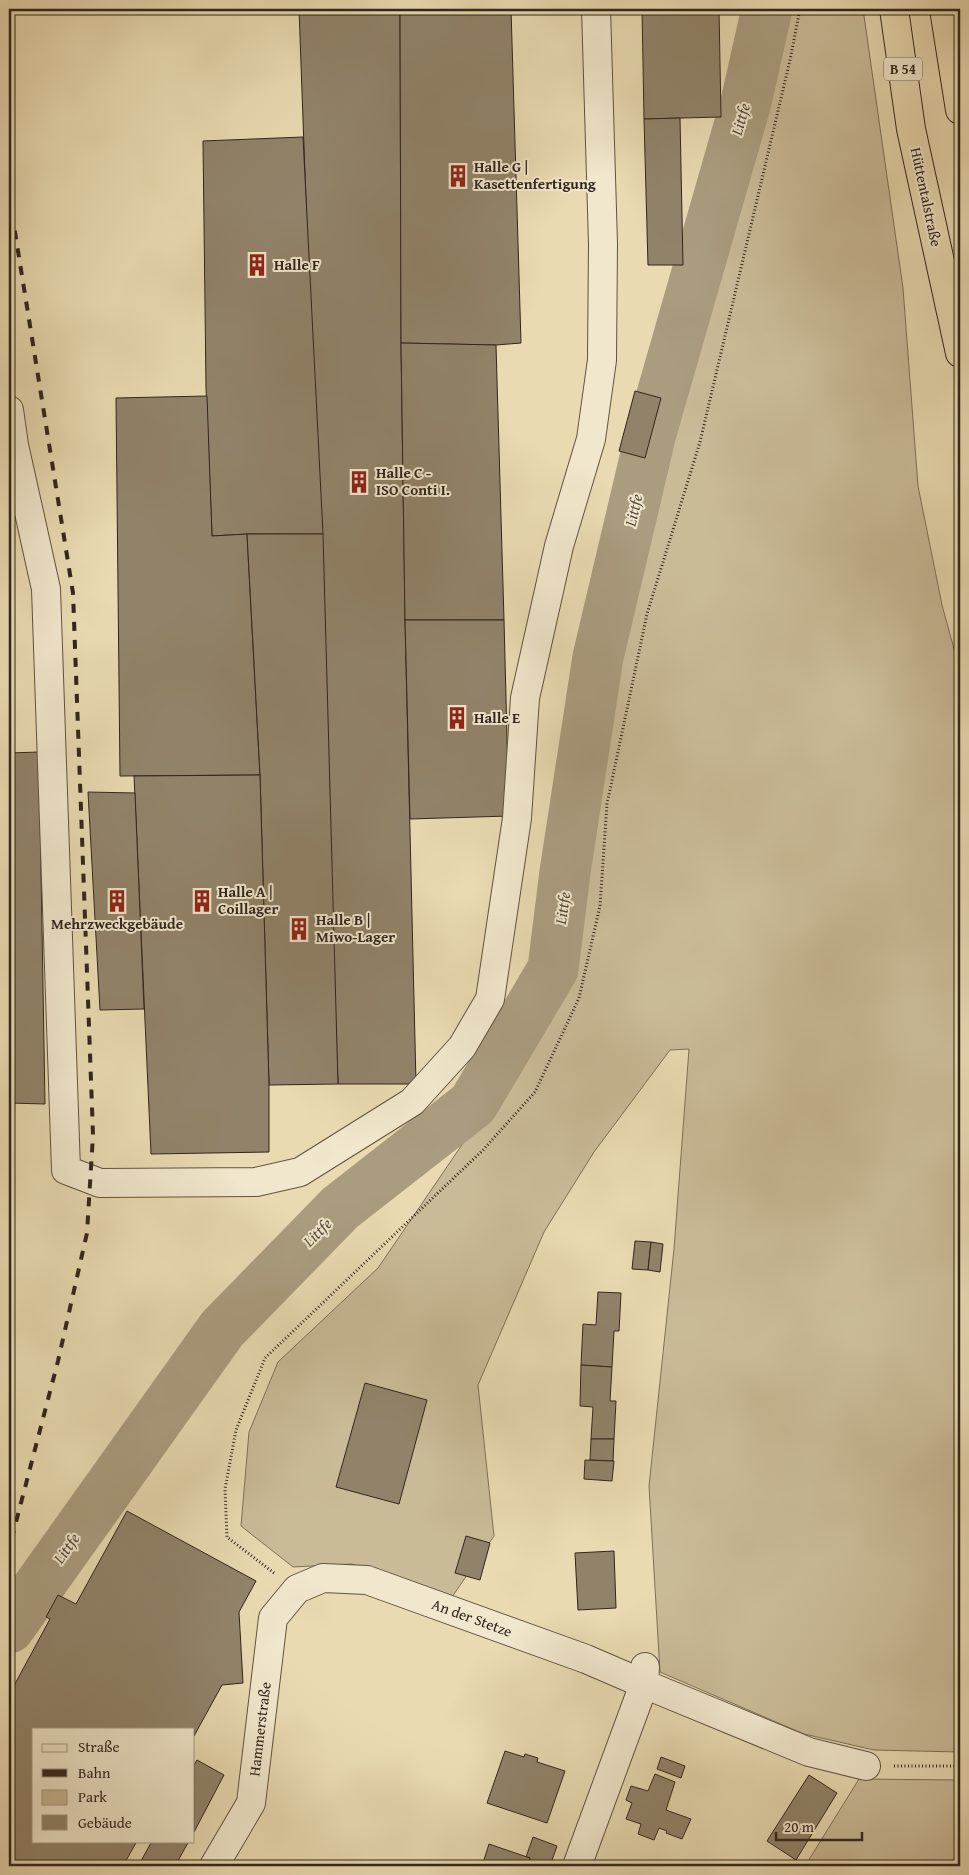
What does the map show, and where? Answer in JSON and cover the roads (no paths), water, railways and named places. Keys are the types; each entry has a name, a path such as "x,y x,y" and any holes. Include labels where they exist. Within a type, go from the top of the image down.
{"highway":[{"name":"Hüttentalstraße","path":"894,9 911,129 960,353"},
{"path":"944,9 960,110"}],"street":[{"path":"9,410 14,445 46,589 66,1170 100,1183 256,1182 300,1172 412,1102 462,1047 490,999 517,818 525,698 559,546 591,439 602,360 603,244 596,9"},
{"name":"An der Stetze","path":"296,1589 323,1578 367,1580 586,1659 645,1675 809,1752 866,1766"},
{"name":"Hammerstraße","path":"214,1866 251,1803 274,1618 296,1589"},
{"path":"577,1866 645,1675"}],"waterway":[{"name":"Littfe","path":"9,1628 222,1329 340,1208 473,1104 553,969 565,872 598,657 651,433 746,102 767,9"}],"railway":[{"path":"9,195 73,593 93,1135 87,1233 58,1361 9,1549"}],"place":[{"name":"Halle G | Kasettenfertigung","path":"458,176"},
{"name":"Halle F","path":"257,265"},
{"name":"Halle C - ISO Conti I.","path":"359,482"},
{"name":"Halle E","path":"457,718"},
{"name":"Mehrzweckgebäude","path":"117,901"},
{"name":"Halle A | Coillager","path":"202,901"},
{"name":"Halle B | Miwo-Lager","path":"299,929"}]}
